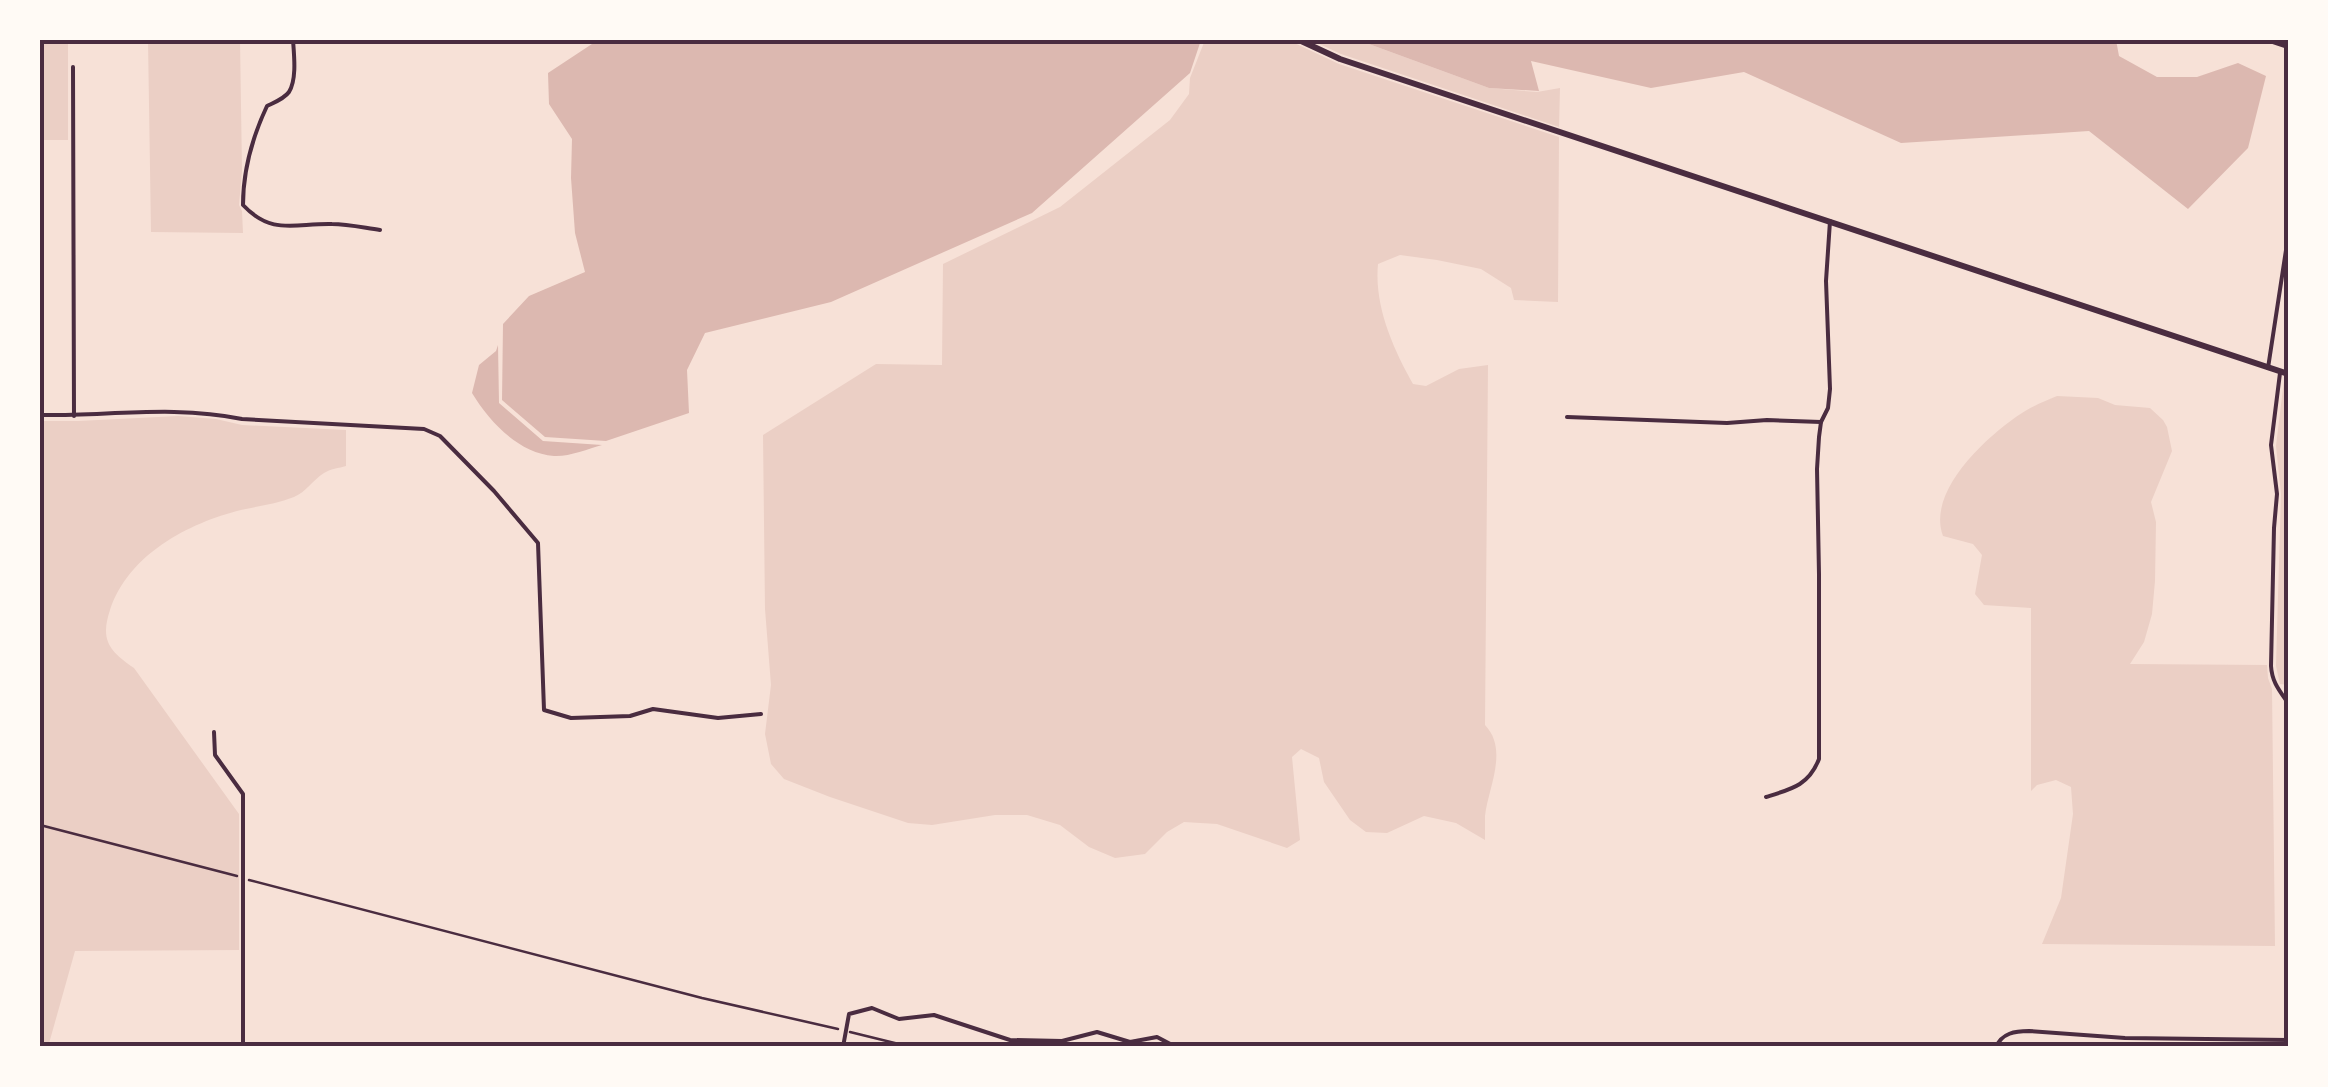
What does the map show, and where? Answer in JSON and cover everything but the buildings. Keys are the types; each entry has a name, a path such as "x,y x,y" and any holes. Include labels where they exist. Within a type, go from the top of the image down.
{"main road":[{"path":"1300,40 1340,59 2284,373"}],"street":[{"path":"292,40 294,71 289,92 266,106 252,138 243,205 266,224 334,224 380,230"},
{"path":"2266,40 2288,47"},
{"path":"73,67 74,416"},
{"path":"1766,796 1803,784 1818,758 1817,469 1821,422 1828,408 1830,389 1826,281 1830,221"},
{"path":"2268,368 2288,237"},
{"path":"2284,373 2272,445 2276,494 2271,666 2272,678 2288,703"},
{"path":"40,416 178,410 242,420 424,429 440,436 538,543 544,710 570,718 630,716 653,709 718,718 761,714"},
{"path":"1566,417 1821,422"},
{"path":"214,732 214,752 243,794 242,1047"},
{"path":"844,1047 849,1014 872,1008 899,1019 934,1015 1010,1040 1062,1041 1098,1032 1130,1042 1157,1037 1176,1047"},
{"path":"1996,1047 2002,1037 2014,1031 2125,1038 2288,1040"}],"path":[{"path":"40,825 702,998 911,1047"}],"shaded area":[{"path":"40,40 68,40 68,140 40,140"},
{"path":"148,40 240,40 239,205 243,233 151,232"},
{"path":"598,40 1201,40 1190,73 1032,213 831,302 705,333 687,370 689,413 606,441 545,437 502,400 503,324 529,296 585,272 575,233 572,139 549,104 548,73"},
{"path":"1205,40 1288,40 1339,64 1559,137 1558,302 1514,300 1511,288 1481,269 1400,255 1378,264 1386,326 1413,384 1426,386 1459,369 1488,365 1485,725 1496,746 1496,757 1485,816 1485,840 1456,823 1424,816 1387,833 1366,832 1350,820 1324,782 1319,758 1301,749 1292,757 1300,840 1287,848 1217,824 1184,822 1167,832 1145,854 1115,858 1089,847 1060,825 1027,815 995,815 932,825 908,823 784,779 771,764 765,734 771,685 765,609 763,435 876,364 942,365 943,264 1060,207 1170,120 1189,94 1190,78"},
{"path":"1311,40 1358,40 1489,88 1537,92 1560,88 1559,127 1341,54"},
{"path":"1358,40 2116,40 2119,56 2157,77 2197,77 2238,63 2266,76 2248,148 2188,209 2089,131 1901,143 1744,72 1651,88 1531,61 1539,91 1489,88"},
{"path":"498,345 499,403 543,441 602,445 565,455 541,454 517,442 496,424 472,393 479,365"},
{"path":"2284,380 2288,381 2288,685 2280,684 2276,666 2281,494 2276,446"},
{"path":"2057,396 2098,398 2115,405 2150,408 2167,427 2172,451 2151,502 2156,522 2152,614 2144,642 2130,664 2267,665 2272,689 2275,946 2042,944 2061,898 2073,814 2071,787 2056,780 2037,785 2031,791 2031,608 1984,605 1975,594 1982,555 1973,544 1943,536 1940,519 1952,483 1978,450 2022,413"},
{"path":"178,416 242,425 346,430 346,466 324,473 294,497 221,516 181,533 145,558 119,590 107,620 109,644 134,668 239,814 239,950 75,951 48,1047 40,1047 40,421"}]}
